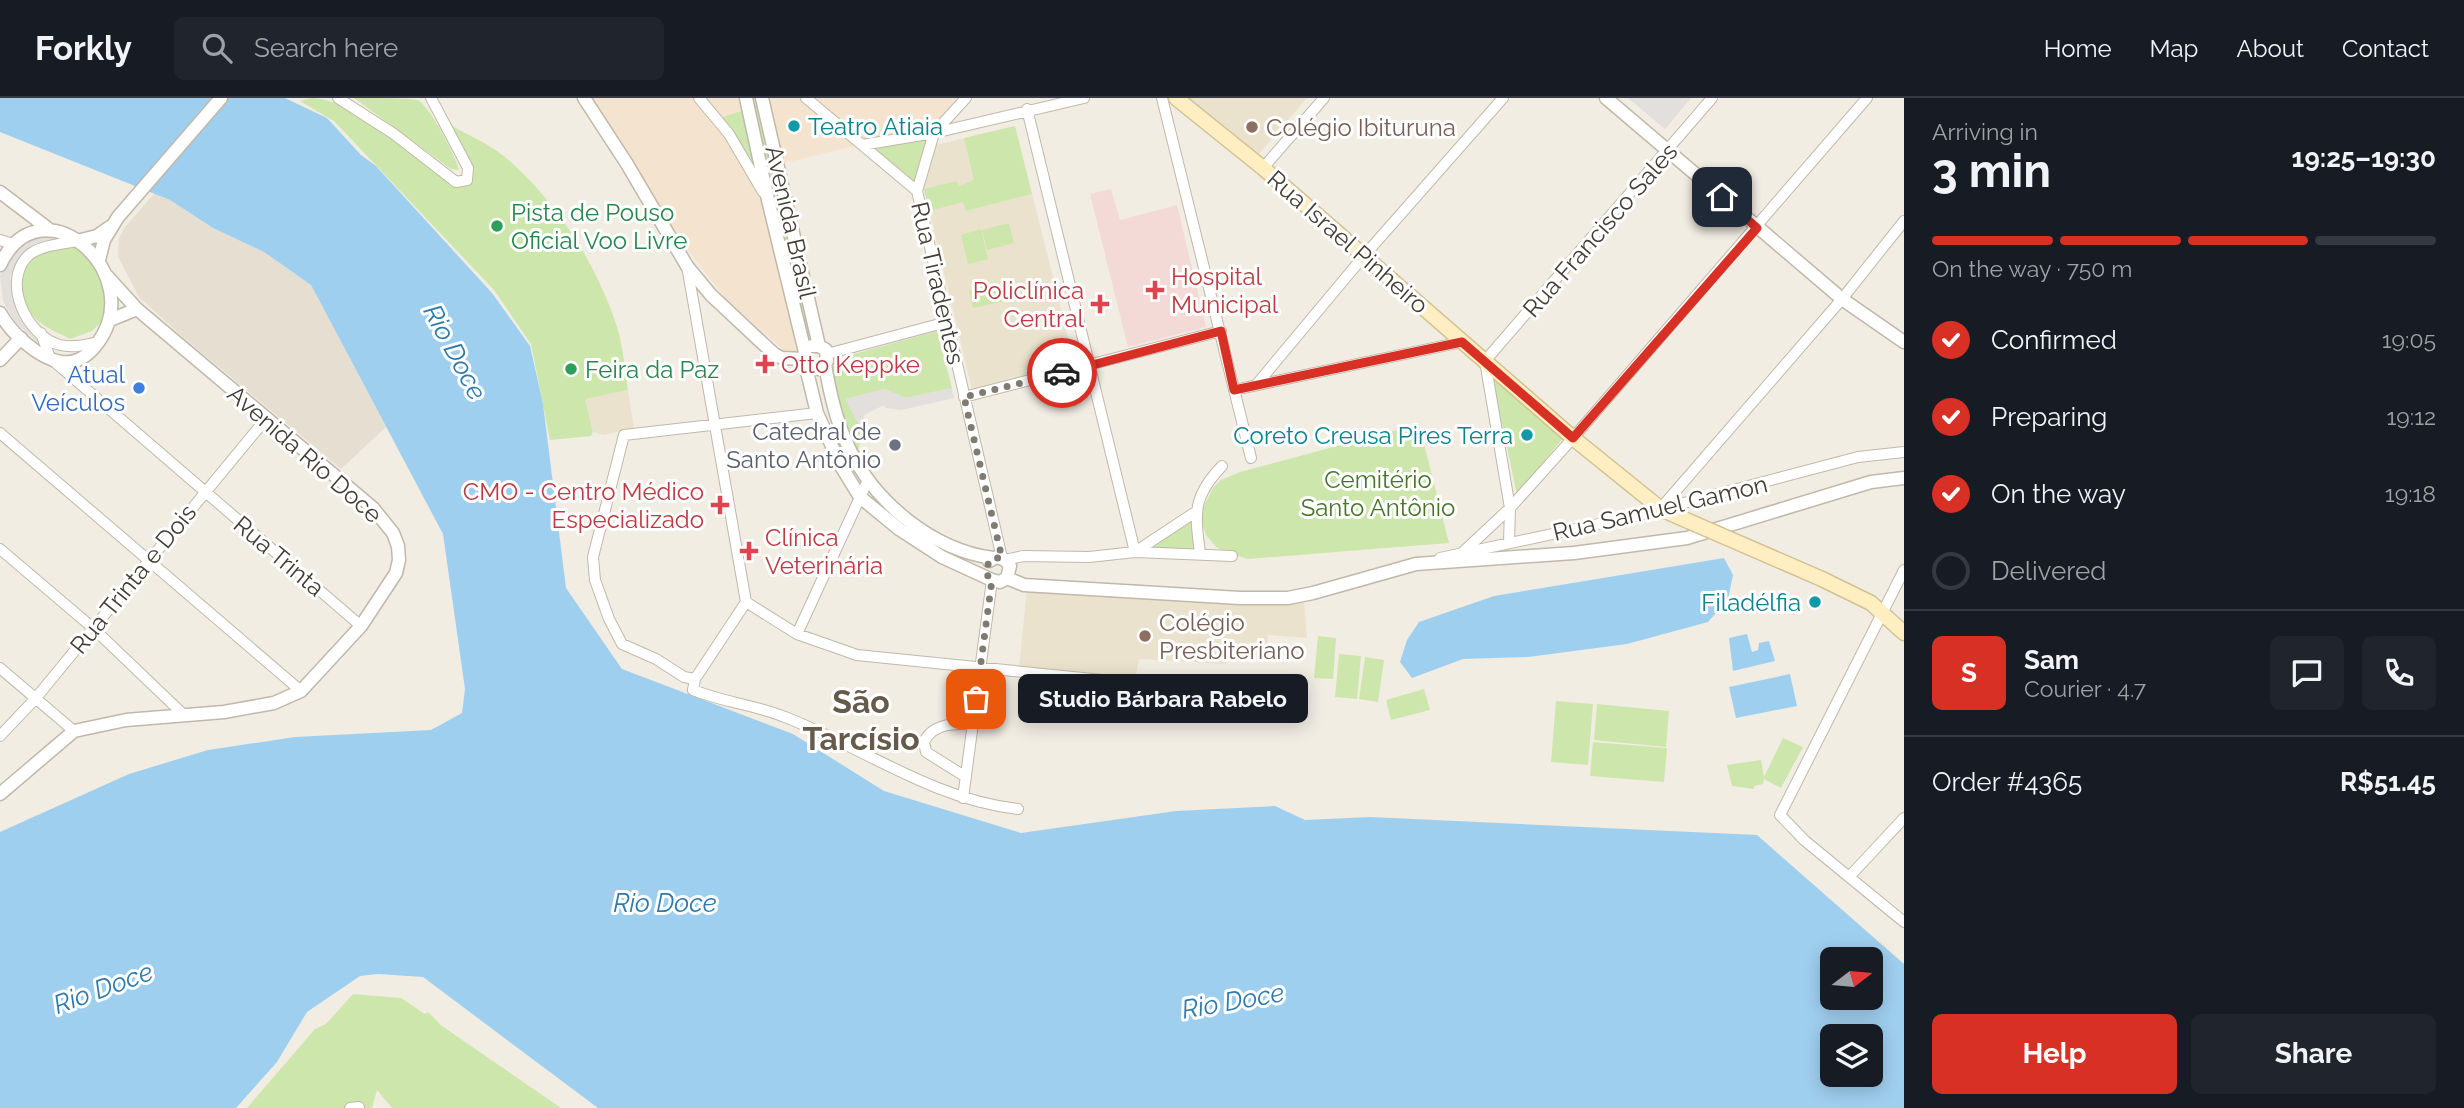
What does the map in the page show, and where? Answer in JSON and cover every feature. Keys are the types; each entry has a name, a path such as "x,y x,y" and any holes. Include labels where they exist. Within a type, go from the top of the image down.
{"main road":[{"name":"Rua Israel Pinheiro","path":"1176,98 1263,168 1573,438 1661,509 1822,579 1883,611 1904,633"}],"street":[{"path":"98,342 82,346 61,345 41,333 20,308 13,288 16,270 28,255 38,250 97,236 110,227 221,98"},
{"path":"338,98 394,134 456,181 467,180 468,168 432,99"},
{"path":"584,98 627,164 687,266 711,295 774,354 782,358 805,358 815,369 824,355 947,322"},
{"path":"699,98 729,134 769,205 788,206"},
{"name":"Avenida Brasil","path":"746,98 817,413 841,466 860,497 899,529 942,556 991,579"},
{"name":"Avenida Brasil","path":"762,98 840,426 850,450 868,480 915,525 959,551 1000,558"},
{"path":"806,98 917,191"},
{"path":"934,132 966,98"},
{"path":"862,145 934,132 1084,98"},
{"path":"1162,98 1251,458"},
{"path":"1263,168 1324,98"},
{"path":"1257,384 1363,257 1503,98"},
{"path":"1606,98 1842,299 1904,342"},
{"name":"Rua Francisco Sales","path":"1485,361 1713,98"},
{"path":"1462,553 1510,508 1573,438 1867,98"},
{"path":"1027,109 1135,552"},
{"name":"Rua Tiradentes","path":"934,132 917,191 1000,558"},
{"path":"0,193 50,230 77,241 99,260 107,276 110,320 98,342 69,376"},
{"path":"0,193 24,215 26,223 11,241 0,265"},
{"path":"1661,509 1842,299 1904,221"},
{"path":"99,260 110,227"},
{"path":"11,241 50,230"},
{"path":"687,266 746,603 695,679 692,688 784,716 841,740 923,784 986,805 1018,809"},
{"name":"Avenida Rio Doce","path":"0,794 74,731 126,720 185,716 274,704 301,691 361,626 396,573 399,560 398,545 393,533 373,508 265,420 137,309 107,276"},
{"path":"110,320 137,309"},
{"path":"0,313 21,338 50,358 66,362 82,359"},
{"path":"964,397 1221,331"},
{"path":"41,333 50,358"},
{"path":"0,360 21,338"},
{"path":"1234,390 1462,342"},
{"path":"805,358 811,346 824,355"},
{"name":"Rua Trinta","path":"50,358 361,626"},
{"path":"1485,361 1510,508 1509,543"},
{"path":"695,679 684,677 656,659 622,644 609,619 593,572 593,557 624,435 817,413"},
{"name":"Rua Trinta e Dois","path":"0,736 35,699 265,420"},
{"path":"0,433 301,691"},
{"name":"Rua Samuel Gamon","path":"1416,564 1661,509 1858,457 1904,452"},
{"path":"1200,554 1195,513 1203,492 1222,466"},
{"path":"1007,578 1024,585 1240,598 1288,597 1313,593 1416,564 1574,554 1687,538 1871,482 1904,478"},
{"path":"797,634 868,480"},
{"path":"1135,552 1195,513"},
{"path":"0,549 93,628 185,716"},
{"path":"963,798 975,724 991,579 986,567 1000,558 1023,556 1089,557 1135,552 1232,556"},
{"path":"991,579 1000,582 1007,578 1010,566 1000,558"},
{"path":"1904,570 1780,815 1804,840 1904,922"},
{"path":"746,603 797,634 857,655 1132,683"},
{"path":"0,668 74,731"},
{"path":"966,777 926,752 924,742 929,734 942,727 955,723 975,724"},
{"path":"1850,876 1904,818"}],"shaded area":[{"path":"591,98 744,98 746,109 716,118 766,201 802,350 798,354 787,353 727,300 675,234"},
{"path":"763,98 961,98 933,131 780,164"},
{"name":"Colégio Ibituruna","path":"1187,98 1307,98 1257,156"},
{"path":"1628,98 1691,98 1665,129"},
{"path":"1015,126 1075,365 972,390 924,189 936,145"},
{"name":"Hospital Municipal","path":"1111,189 1120,220 1177,205 1206,327 1128,347 1090,194"},
{"path":"154,194 170,200 213,228 264,252 311,285 386,427 341,469 139,297 118,257 119,238 125,227"},
{"path":"50,232 53,240 41,243 21,256 10,277 12,299 21,316 39,334 42,346 14,321 3,301 0,276 6,256 15,244"},
{"path":"952,388 954,398 901,410 886,408 884,405 864,415 865,423 859,425 845,399 884,389 906,398"},
{"path":"628,390 634,428 603,435 593,432 585,399"},
{"name":"Colégio Presbiteriano","path":"1027,589 1304,600 1307,638 1268,635 1266,659 1227,656 1226,664 1139,659 1135,680 1019,668"}],"green space":[{"path":"311,98 328,101 366,118 455,183 469,180 445,122 505,157 541,192 586,257 608,303 621,342 628,390 585,399 593,432 591,436 550,440 531,344 494,290 334,121 300,101"},
{"path":"354,98 418,100 442,132 459,170 451,169"},
{"path":"746,98 762,98 819,346 808,348 768,200 718,118 748,109"},
{"path":"1015,126 1032,194 966,211 963,202 929,211 924,189 957,181 959,186 974,180 964,138"},
{"path":"929,136 916,183 869,147"},
{"path":"1009,223 1014,243 987,250 982,230"},
{"path":"981,229 988,259 968,264 961,235"},
{"path":"72,244 99,267 106,300 104,319 92,331 70,339 36,319 23,302 18,284 24,266 30,259 47,249"},
{"path":"1004,282 1009,300 973,308 969,290"},
{"path":"937,331 952,388 906,398 884,389 846,399 859,425 865,423 871,432 861,442 858,456 851,448 831,370 836,359"},
{"path":"1492,376 1563,438 1517,495"},
{"name":"Cemitério Santo Antônio","path":"1419,424 1449,543 1248,559 1216,547 1206,535 1201,520 1203,508 1213,488 1221,480 1240,472"},
{"path":"1191,520 1195,551 1149,549"},
{"path":"1318,636 1336,638 1333,679 1314,678"},
{"path":"1339,654 1361,656 1357,699 1335,697"},
{"path":"1365,657 1384,660 1378,702 1359,699"},
{"path":"1424,689 1430,710 1391,720 1386,700"},
{"path":"1556,701 1593,704 1588,765 1551,762"},
{"path":"1597,704 1669,711 1666,747 1594,740"},
{"path":"1783,738 1803,747 1781,788 1764,779 1763,784 1754,786 1754,789 1732,786 1727,765 1761,760 1764,777"},
{"path":"1593,742 1667,748 1664,782 1590,776"},
{"path":"353,994 401,998 425,1014 428,1012 442,1026 561,1108 392,1108 377,1090 372,1108 247,1108 315,1029 326,1024"}],"water":[{"name":"Rio Doce","path":"0,98 285,98 327,118 361,155 376,166 492,293 530,346 543,404 566,588 622,669 793,734 884,791 1021,833 1176,811 1275,806 1305,820 1370,817 1757,835 1904,964 1904,1108 598,1108 423,977 378,974 360,976 307,1012 277,1062 236,1108 0,1108 0,832 129,774 208,750 295,737 431,730 462,713 465,689 443,534 311,285 264,252 213,228 170,200 0,132"},
{"path":"1724,558 1733,575 1728,599 1708,622 1627,644 1528,657 1463,659 1412,678 1400,662 1407,640 1419,622 1494,596"},
{"path":"1747,634 1752,652 1758,650 1759,643 1769,641 1775,661 1733,671 1729,638"},
{"path":"1790,674 1797,706 1736,718 1729,687"}],"way so far":[{"path":"976,699 992,580 987,575 986,567 993,558 1002,558 964,397 1062,373"}],"place":[{"name":"Teatro Atiaia","path":"794,126"},
{"name":"Colégio Ibituruna","path":"1252,127"},
{"name":"Pista de Pouso Oficial Voo Livre","path":"497,226"},
{"name":"Hospital Municipal","path":"1155,290"},
{"name":"Policlínica Central","path":"1100,304"},
{"name":"Otto Keppke","path":"765,364"},
{"name":"Feira da Paz","path":"571,369"},
{"name":"Atual Veículos","path":"139,388"},
{"name":"Coreto Creusa Pires Terra","path":"1527,435"},
{"name":"Catedral de Santo Antônio","path":"895,445"},
{"name":"CMO - Centro Médico Especializado","path":"720,505"},
{"name":"Clínica Veterinária","path":"749,551"},
{"name":"Filadélfia","path":"1815,602"},
{"name":"Colégio Presbiteriano","path":"1145,636"},
{"name":"Studio Bárbara Rabelo","path":"976,699"}],"district":[{"name":"São Tarcísio","path":"861,720"}],"route":[{"path":"1062,373 1221,331 1234,390 1462,342 1573,438 1757,228 1722,197"}]}
